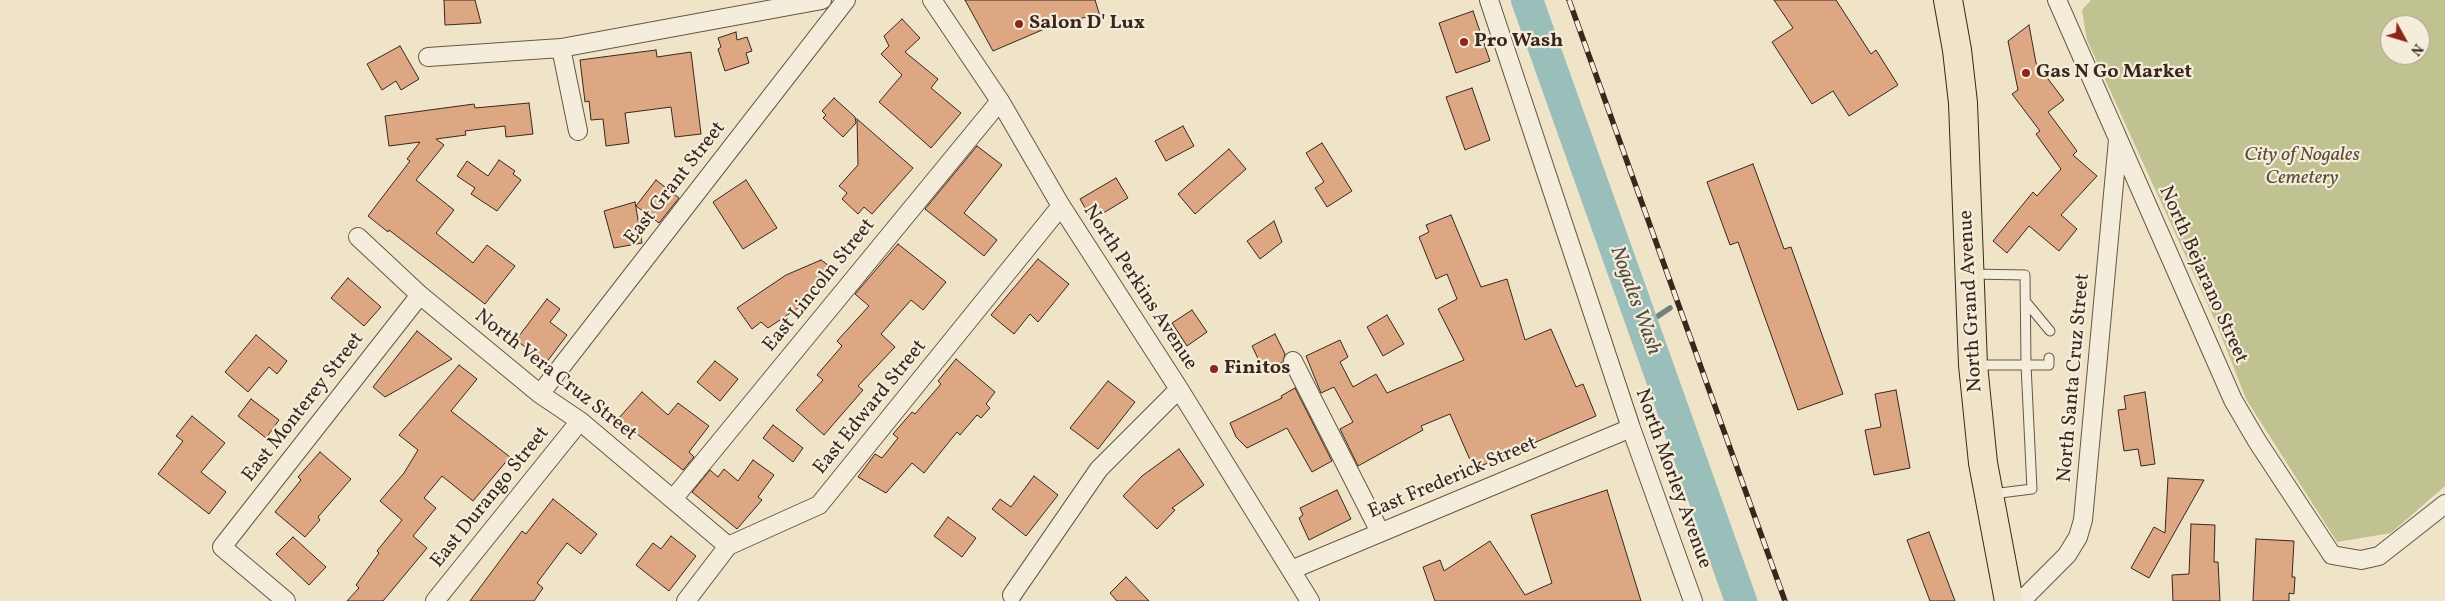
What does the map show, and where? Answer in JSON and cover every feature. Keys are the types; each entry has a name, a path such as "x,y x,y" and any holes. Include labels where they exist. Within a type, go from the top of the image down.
{"main road":[{"name":"North Grand Avenue","path":"1948,0 1963,103 1973,365 1989,494 2009,601"}],"street":[{"path":"428,57 561,48 822,0"},
{"name":"East Grant Street","path":"540,394 846,0"},
{"name":"North Perkins Avenue","path":"932,0 1000,101 1061,206 1179,389 1310,601"},
{"name":"North Morley Avenue","path":"1489,0 1631,428 1693,601"},
{"name":"North Bejarano Street","path":"2057,0 2233,400 2257,441 2332,555 2361,560 2379,556 2445,504"},
{"path":"561,48 578,131"},
{"name":"East Lincoln Street","path":"673,499 1000,101"},
{"name":"North Santa Cruz Street","path":"2021,601 2068,555 2078,537 2083,520 2118,137"},
{"name":"East Edward Street","path":"686,601 728,546 820,505 1061,206"},
{"name":"North Vera Cruz Street","path":"358,237 420,295 540,394 580,421 728,546"},
{"name":"East Monterey Street","path":"286,601 222,547 420,295"},
{"path":"1293,361 1380,532"},
{"path":"1012,594 1099,469 1179,389"},
{"name":"East Durango Street","path":"434,601 580,421"},
{"name":"East Frederick Street","path":"1291,570 1631,428"}],"lane":[{"path":"1970,274 2025,276 2026,365 2032,489 1989,494"},
{"path":"2026,302 2050,331"},
{"path":"1973,365 2049,365 2050,358"}],"green space":[{"name":"City of Nogales Cemetery","path":"2091,0 2445,0 2445,486 2391,533 2337,542 2246,399 2217,325 2087,40 2082,10"}],"building":[{"path":"444,0 475,0 481,23 445,25"},
{"name":"Salon D' Lux","path":"965,0 1095,0 1100,16 1089,19 1086,17 1042,30 993,51"},
{"path":"1774,0 1836,0 1871,54 1876,50 1898,85 1849,116 1833,91 1812,104 1772,42 1793,28"},
{"name":"Pro Wash","path":"1473,11 1490,61 1456,73 1439,23"},
{"path":"902,19 920,38 905,52 938,79 931,88 961,113 931,148 879,102 902,75 881,54 889,46 884,36"},
{"path":"2029,25 2036,63 2064,100 2048,112 2077,151 2073,155 2097,176 2061,215 2077,229 2059,251 2029,226 2007,253 1993,241 2033,192 2037,196 2061,169 2036,134 2040,131 2012,94 2018,90 2008,41"},
{"path":"736,32 737,40 747,37 752,51 746,53 749,63 725,71 718,49 721,47 718,38"},
{"path":"400,46 419,79 401,90 396,81 382,90 367,64"},
{"path":"656,50 657,57 691,52 701,134 675,137 671,107 625,113 629,143 606,146 603,119 591,120 589,101 585,102 580,60"},
{"path":"1472,88 1490,140 1465,150 1446,97"},
{"path":"834,98 855,117 856,123 843,137 823,118 826,115 822,111"},
{"path":"529,103 533,134 506,137 505,126 465,131 466,135 436,139 444,145 416,180 454,210 436,233 473,263 487,245 515,266 485,304 368,216 410,161 407,159 420,142 389,146 385,116 474,104 475,108"},
{"path":"857,119 913,168 872,214 864,207 858,214 842,199 847,193 839,186 858,165"},
{"path":"1183,126 1194,146 1166,161 1155,141"},
{"path":"1322,143 1352,191 1327,207 1315,188 1324,182 1306,153"},
{"path":"977,146 1002,165 964,213 997,240 984,256 925,209"},
{"path":"1229,149 1246,169 1195,214 1178,194"},
{"path":"499,160 515,171 513,174 521,180 497,211 471,194 475,188 457,176 467,161 488,176"},
{"path":"1753,164 1784,249 1791,247 1843,394 1798,410 1738,242 1730,245 1707,182"},
{"path":"1116,178 1128,198 1092,220 1080,199"},
{"path":"656,180 679,198 659,223 636,206"},
{"path":"746,180 777,228 743,249 713,202"},
{"path":"635,202 642,243 614,248 604,211"},
{"path":"1451,215 1481,287 1507,279 1525,340 1551,329 1576,387 1583,384 1596,416 1474,469 1450,414 1421,426 1423,430 1358,466 1340,429 1353,422 1334,387 1321,393 1306,356 1340,340 1348,357 1340,362 1353,387 1376,374 1387,393 1464,360 1438,309 1457,299 1447,274 1436,279 1419,237 1429,232 1426,225"},
{"path":"1274,221 1282,242 1260,259 1247,241"},
{"path":"898,244 946,282 923,310 911,300 881,334 895,347 858,386 863,390 824,435 796,410 823,380 817,375 842,346 837,341 869,306 855,294"},
{"path":"1038,259 1069,284 1038,322 1030,314 1014,334 991,315"},
{"path":"821,260 832,268 805,300 807,302 768,328 761,322 752,329 737,308 786,275"},
{"path":"348,278 381,307 364,326 331,298"},
{"path":"547,299 560,309 550,322 567,335 546,363 516,340"},
{"path":"1192,310 1207,332 1187,346 1172,323"},
{"path":"1387,315 1404,344 1383,356 1367,327"},
{"path":"417,331 452,359 385,397 373,387"},
{"path":"1275,334 1285,354 1283,362 1264,371 1252,346"},
{"path":"256,335 287,361 277,374 269,367 248,392 225,372"},
{"path":"956,359 995,392 986,404 990,408 981,418 977,415 960,435 957,432 924,473 912,463 886,493 858,477 875,454 882,458 898,438 893,434 912,412 915,414 941,384 938,381"},
{"path":"715,361 738,379 720,401 697,382"},
{"path":"459,365 477,379 451,411 510,457 473,501 442,476 424,498 436,508 413,536 427,548 383,601 347,601 359,588 356,585 379,553 377,551 402,520 380,501 404,473 418,450 399,435"},
{"path":"1108,381 1135,402 1098,449 1070,428"},
{"path":"1295,388 1332,461 1312,472 1287,428 1247,448 1236,437 1230,423 1282,398 1281,396"},
{"path":"1896,390 1910,468 1874,475 1865,430 1881,427 1875,394"},
{"path":"642,392 668,415 678,403 709,426 689,452 694,457 683,470 618,419"},
{"path":"2145,392 2155,464 2141,466 2138,449 2124,451 2118,410 2126,409 2124,396"},
{"path":"251,399 279,420 266,438 238,416"},
{"path":"192,416 225,443 201,472 226,492 209,514 158,474 183,441 176,436"},
{"path":"773,425 803,448 793,462 763,438"},
{"path":"1179,449 1204,485 1172,508 1175,510 1157,529 1123,496 1142,476"},
{"path":"320,452 351,479 318,517 320,520 305,537 275,512 301,480 298,477"},
{"path":"753,460 774,475 758,497 762,500 737,529 692,492 710,470 718,477 724,469 738,481"},
{"path":"1034,476 1058,495 1026,536 992,509 1000,499 1011,507"},
{"path":"2168,478 2204,480 2149,578 2131,568 2154,527 2165,533"},
{"path":"1337,490 1351,519 1309,540 1299,518 1303,515 1300,508"},
{"path":"1607,490 1641,601 1435,601 1423,567 1440,560 1444,571 1490,541 1525,595 1552,583 1531,515"},
{"path":"553,499 597,534 581,554 567,543 537,583 543,588 534,601 470,601 522,531 526,534"},
{"path":"948,517 976,538 962,557 934,536"},
{"path":"2191,524 2215,525 2214,562 2218,562 2220,601 2173,601 2172,575 2189,574"},
{"path":"1929,532 1955,601 1930,601 1907,540"},
{"path":"671,536 696,556 669,591 636,565 653,543 661,549"},
{"path":"293,537 326,567 309,585 276,554"},
{"path":"2256,539 2294,541 2292,577 2295,577 2294,594 2289,593 2289,601 2253,601"},
{"path":"1126,577 1149,601 1117,601 1110,593"}],"waterway":[{"name":"Nogales Wash","path":"1527,0 1741,601"},
{"path":"1643,326 1670,308"}],"railway":[{"path":"1569,0 1785,601"}],"place":[{"name":"Salon D' Lux","path":"1019,24"},
{"name":"Pro Wash","path":"1464,42"},
{"name":"Gas N Go Market","path":"2026,73"},
{"name":"Finitos","path":"1214,369"}]}
